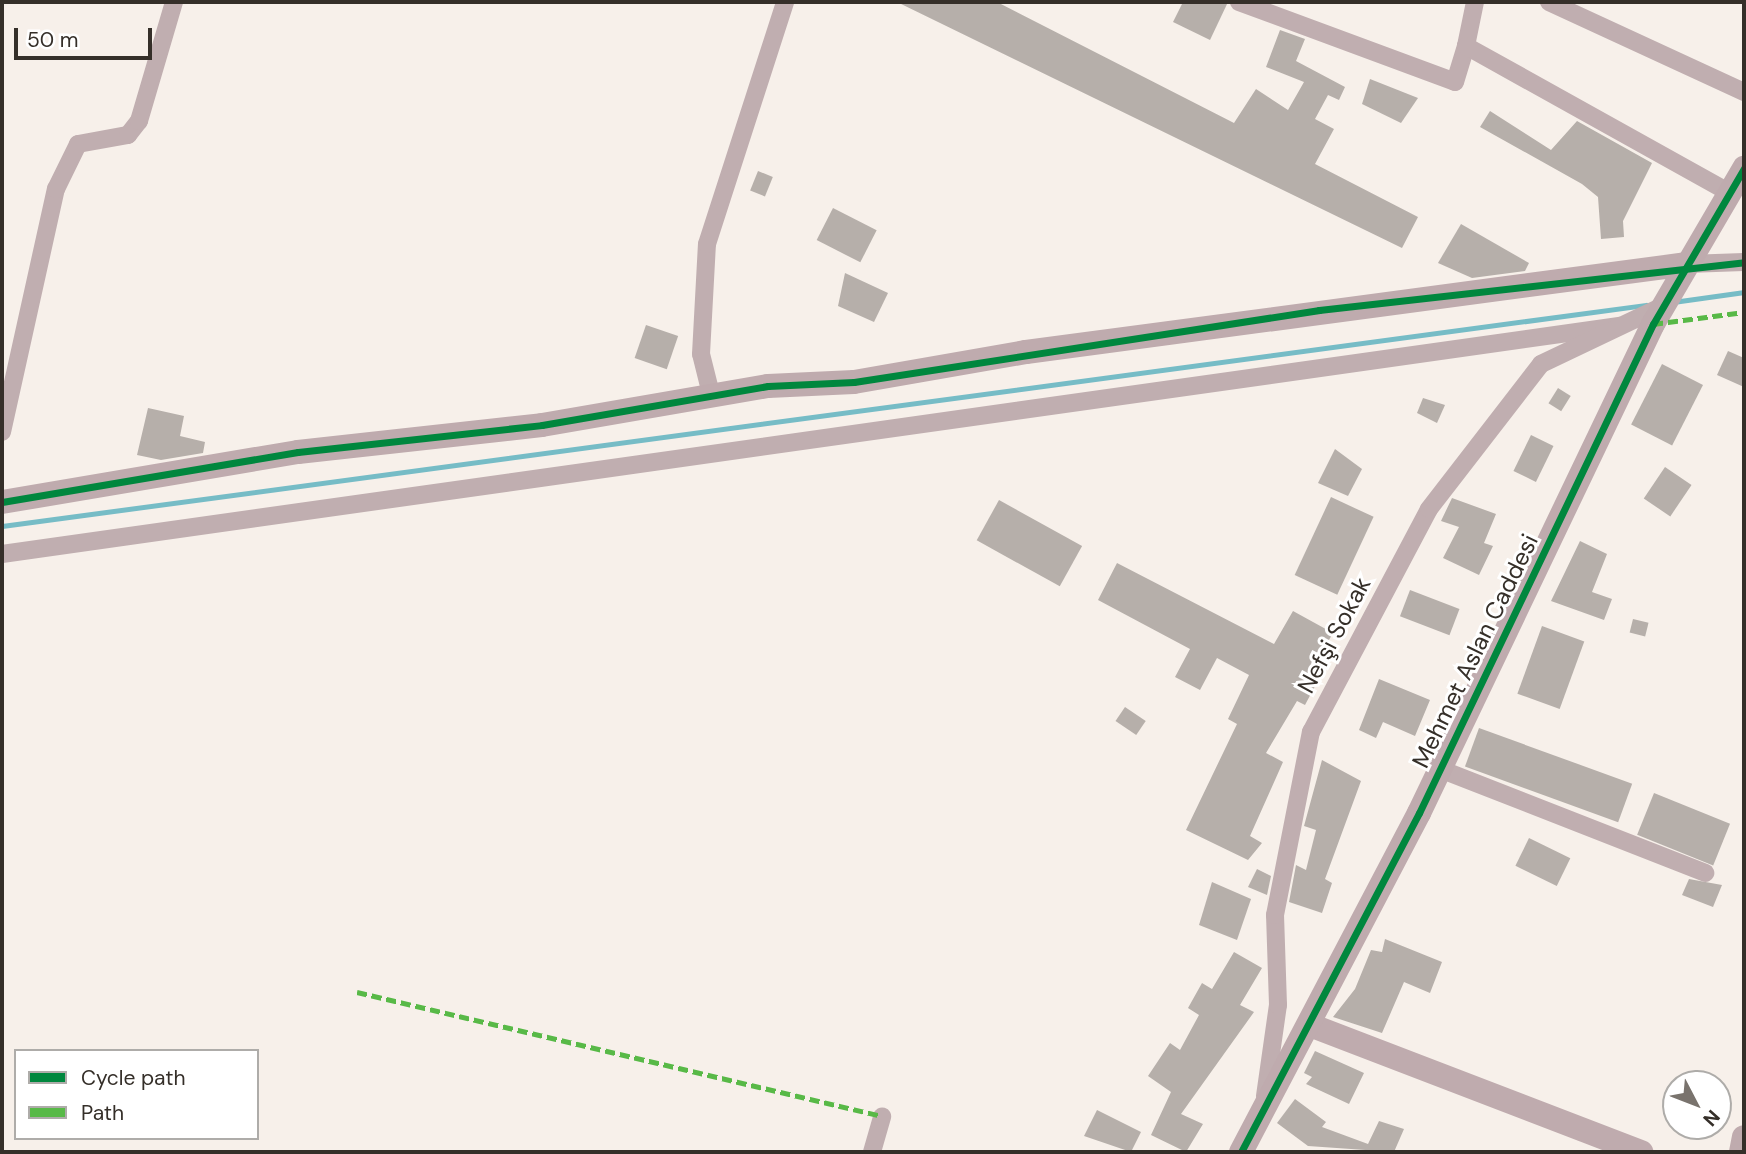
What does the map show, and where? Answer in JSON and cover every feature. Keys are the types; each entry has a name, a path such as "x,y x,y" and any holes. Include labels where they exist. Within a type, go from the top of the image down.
{"street":[{"path":"2,432 56,189 78,144 128,135 139,121 174,2"},
{"path":"712,398 701,354 707,244 785,2"},
{"path":"1238,2 1455,82 1475,2"},
{"path":"1549,2 1744,92"},
{"path":"1466,46 1730,193"},
{"name":"Mehmet Aslan Caddesi","path":"1241,1152 1310,1025 1440,769 1653,324 1671,302 1687,264 1744,168"},
{"path":"2,502 298,452 542,425 712,398 1687,264 1744,262"},
{"name":"Nefşi Sokak","path":"1262,1115 1278,1004 1275,915 1311,732 1429,509 1541,364 1671,302"},
{"path":"2,554 1619,326"},
{"path":"1440,769 1705,873"},
{"path":"1310,1025 1418,1072 1641,1152"},
{"path":"872,1152 882,1116"},
{"path":"1741,1152 1744,1137"}],"building":[{"path":"897,2 997,2 1234,123 1256,89 1288,110 1304,82 1266,67 1280,30 1305,39 1296,61 1345,87 1339,100 1328,95 1315,119 1334,129 1315,164 1418,217 1402,248"},
{"path":"1183,2 1228,2 1210,40 1173,22"},
{"path":"1370,79 1418,98 1401,123 1362,104"},
{"path":"1490,111 1551,150 1577,121 1652,163 1623,221 1624,237 1601,239 1598,197 1582,184 1480,127"},
{"path":"758,171 773,177 765,196 750,190"},
{"path":"833,208 877,230 860,262 817,240"},
{"path":"1461,224 1529,263 1525,271 1472,278 1438,263"},
{"path":"845,273 888,293 874,322 838,306"},
{"path":"646,325 678,336 667,369 635,358"},
{"path":"1728,351 1744,358 1744,387 1717,375"},
{"path":"1662,364 1703,385 1672,445 1631,425"},
{"path":"1558,388 1571,396 1561,411 1548,403"},
{"path":"1423,398 1445,405 1437,423 1417,413"},
{"path":"148,408 184,416 180,436 205,442 203,453 161,460 137,455"},
{"path":"1531,435 1553,446 1536,482 1513,471"},
{"path":"1335,449 1362,469 1348,496 1318,483"},
{"path":"1665,467 1692,485 1670,516 1644,499"},
{"path":"1331,497 1374,517 1337,595 1295,575"},
{"path":"1452,498 1496,514 1484,543 1493,546 1479,575 1443,558 1459,527 1441,521"},
{"path":"999,500 1082,546 1060,586 977,540"},
{"path":"1580,541 1607,554 1592,592 1612,599 1604,620 1551,601"},
{"path":"1117,563 1274,644 1293,611 1333,633 1314,666 1323,671 1305,705 1297,701 1266,753 1283,762 1250,836 1262,843 1248,860 1186,830 1237,724 1228,719 1249,675 1217,658 1200,690 1175,677 1190,649 1098,600"},
{"path":"1410,590 1459,609 1449,635 1400,616"},
{"path":"1633,619 1649,623 1645,636 1630,633"},
{"path":"1542,626 1584,641 1560,709 1517,694"},
{"path":"1379,679 1430,700 1415,736 1383,722 1376,738 1359,730"},
{"path":"1125,707 1146,721 1136,735 1115,721"},
{"path":"1479,728 1632,784 1618,822 1465,767"},
{"path":"1322,760 1361,781 1325,879 1332,883 1322,913 1289,902 1296,865 1306,870 1316,830 1304,826"},
{"path":"1654,793 1730,824 1713,865 1637,835"},
{"path":"1529,838 1570,858 1557,886 1515,866"},
{"path":"1257,869 1271,876 1267,895 1248,887"},
{"path":"1689,879 1722,885 1713,907 1682,895"},
{"path":"1212,882 1251,899 1237,940 1199,925"},
{"path":"1385,939 1442,962 1430,993 1404,982 1382,1033 1333,1017 1355,989 1371,950 1382,952"},
{"path":"1234,952 1262,968 1240,1005 1254,1012 1181,1114 1203,1124 1186,1152 1151,1135 1171,1092 1148,1076 1170,1043 1180,1050 1199,1015 1188,1008 1202,983 1212,989"},
{"path":"1315,1051 1364,1073 1349,1104 1306,1084 1312,1077 1304,1073"},
{"path":"1295,1099 1326,1122 1322,1127 1368,1144 1379,1121 1404,1129 1394,1152 1308,1146 1277,1123"},
{"path":"1097,1110 1141,1132 1131,1152 1084,1136"}],"waterway":[{"path":"1673,302 1744,292"},
{"path":"2,526 1646,305"}],"marked path":[{"path":"1653,324 1744,312"},
{"path":"357,992 882,1116"}],"cycle path":[{"path":"1241,1152 1419,813 1653,324 1744,168"},
{"path":"2,502 298,452 542,425 768,386 854,382 1319,310 1744,262"}]}
